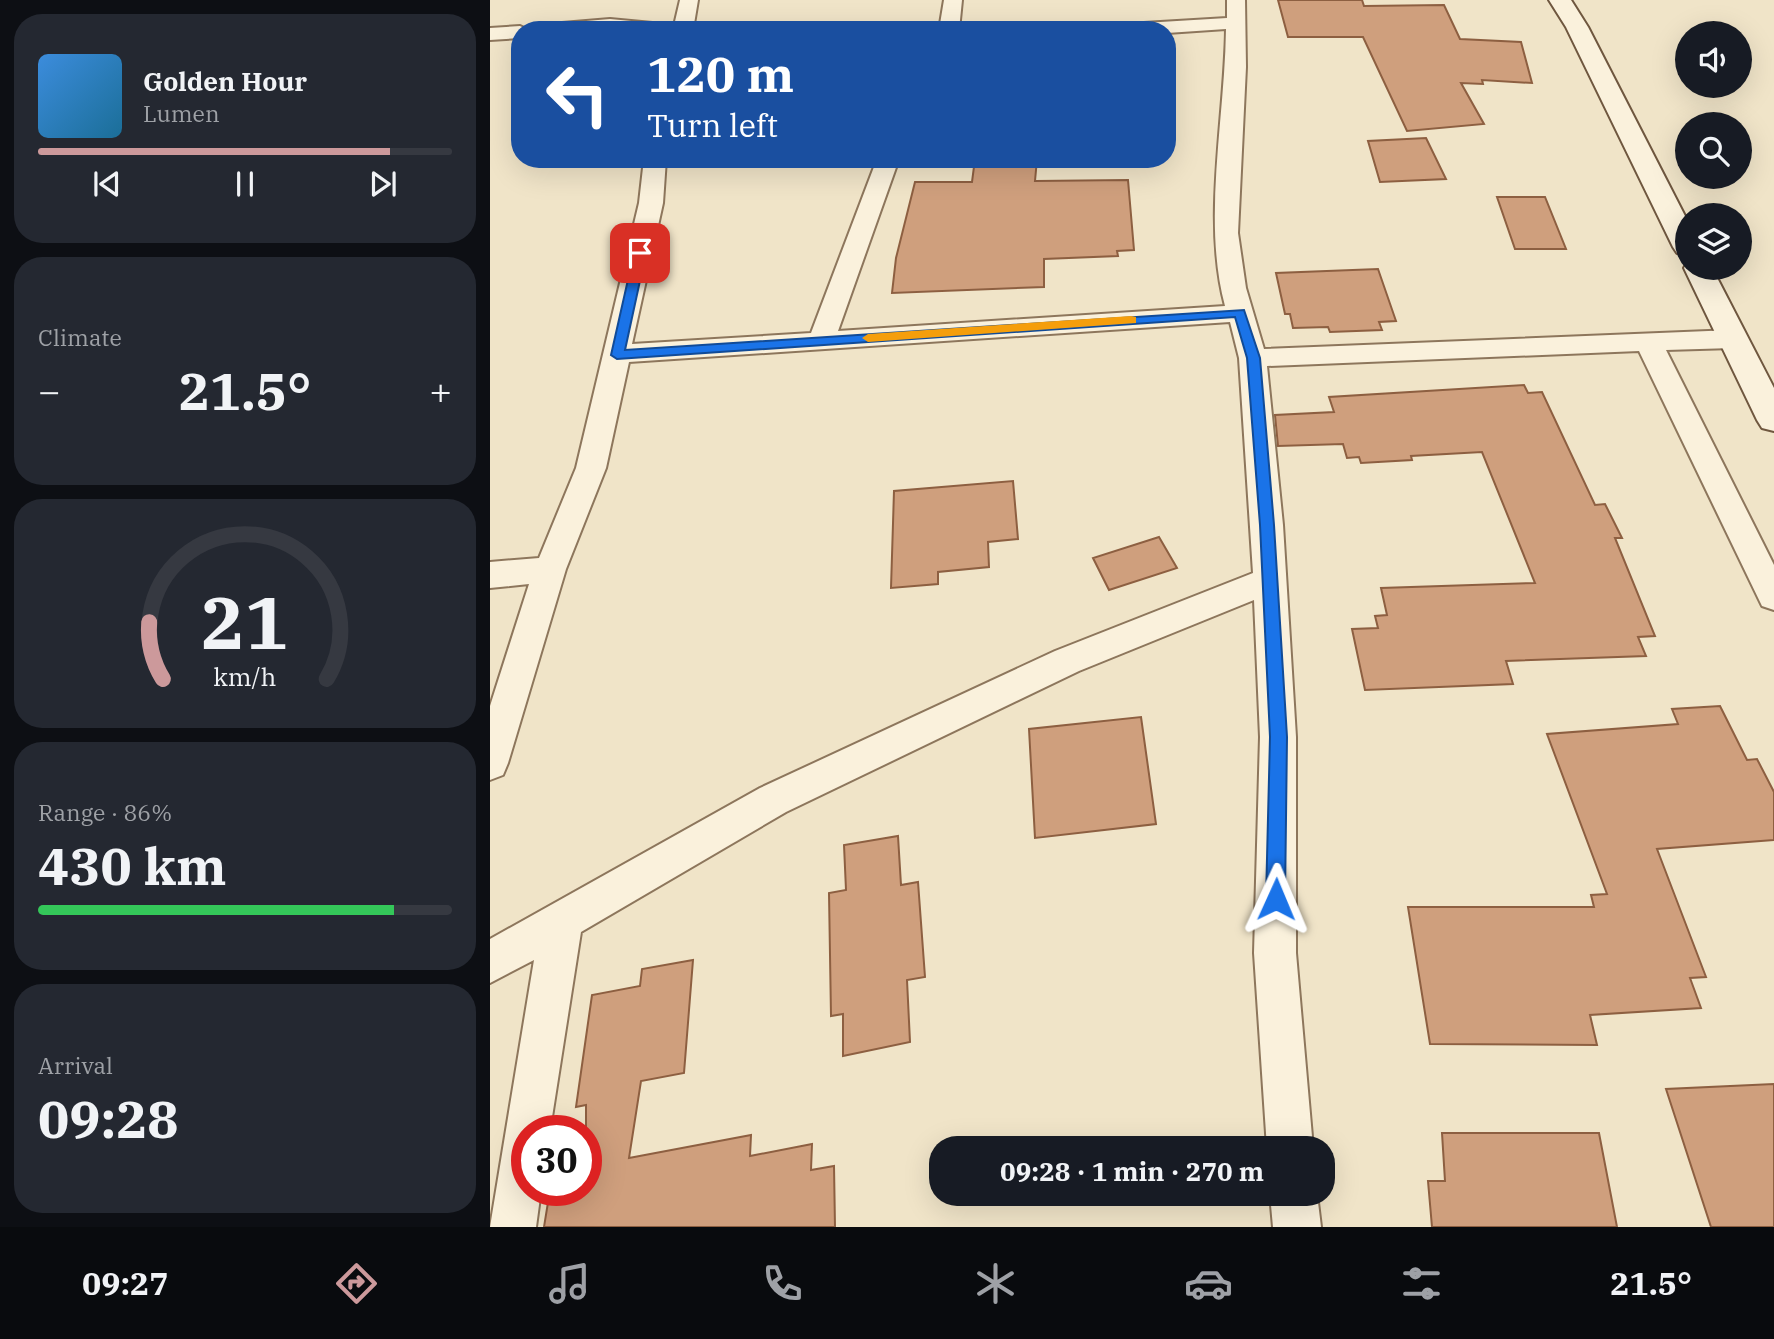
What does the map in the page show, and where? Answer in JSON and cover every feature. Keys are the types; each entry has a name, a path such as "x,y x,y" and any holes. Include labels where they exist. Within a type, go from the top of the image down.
{"main road":[{"path":"1560,0 1577,27 1675,223"},
{"path":"1704,280 1773,418"}],"street":[{"path":"686,21 689,0"},
{"path":"950,21 953,0"},
{"path":"1176,22 1236,12 1226,233 1233,288 1253,358 1270,580 1278,737 1275,953 1289,1136"},
{"path":"490,34 511,33"},
{"path":"490,763 550,569 591,468 651,202 654,168"},
{"path":"821,341 885,168"},
{"path":"617,355 1240,313"},
{"path":"1253,358 1733,339"},
{"path":"1648,342 1774,597"},
{"path":"490,575 550,569"},
{"path":"490,962 773,800 1067,661 1270,580"},
{"path":"512,1227 552,972 564,918"},
{"path":"1295,1206 1297,1227"}],"building":[{"path":"1278,0 1362,0 1364,6 1444,5 1460,39 1521,42 1532,83 1482,80 1483,84 1461,83 1484,124 1407,131 1363,37 1288,37"},
{"path":"1426,138 1446,179 1380,182 1368,141"},
{"path":"974,168 1036,168 1035,181 1128,180 1134,250 1117,251 1118,256 1044,259 1044,287 892,293 896,258 915,182 972,182"},
{"path":"1497,197 1545,197 1566,249 1515,249"},
{"path":"1378,269 1396,321 1379,322 1382,330 1330,332 1328,327 1293,328 1290,314 1285,314 1276,273"},
{"path":"1524,385 1528,393 1542,392 1595,505 1605,504 1622,538 1615,538 1655,636 1638,637 1646,656 1506,661 1513,684 1365,690 1352,629 1378,628 1375,616 1387,615 1381,588 1535,583 1482,452 1411,456 1412,460 1361,463 1359,457 1347,458 1343,444 1278,446 1275,415 1334,412 1329,397"},
{"path":"1013,481 1018,539 988,542 989,567 938,572 938,584 891,588 894,491"},
{"path":"1159,537 1177,568 1109,590 1093,558"},
{"path":"1720,706 1747,760 1757,759 1774,792 1774,840 1657,849 1706,977 1690,978 1701,1008 1590,1015 1597,1045 1430,1044 1408,907 1594,907 1591,895 1607,894 1547,734 1678,724 1672,709"},
{"path":"1141,717 1156,824 1035,838 1029,729"},
{"path":"898,836 901,885 918,882 925,977 907,980 910,1042 843,1056 843,1014 831,1016 829,893 846,890 844,845"},
{"path":"693,960 684,1073 641,1081 629,1158 751,1135 750,1156 812,1144 811,1170 834,1166 835,1227 544,1227 547,1206 602,1206 602,1115 586,1115 586,1105 576,1107 592,995 640,986 642,969"},
{"path":"1774,1084 1774,1227 1711,1227 1666,1089"},
{"path":"1442,1133 1599,1133 1617,1227 1432,1227 1428,1181 1445,1181"}],"slow traffic":[{"path":"868,338 1131,320"}],"route":[{"path":"640,253 617,355 1240,313 1253,358 1267,525 1278,737 1276,899"}]}
